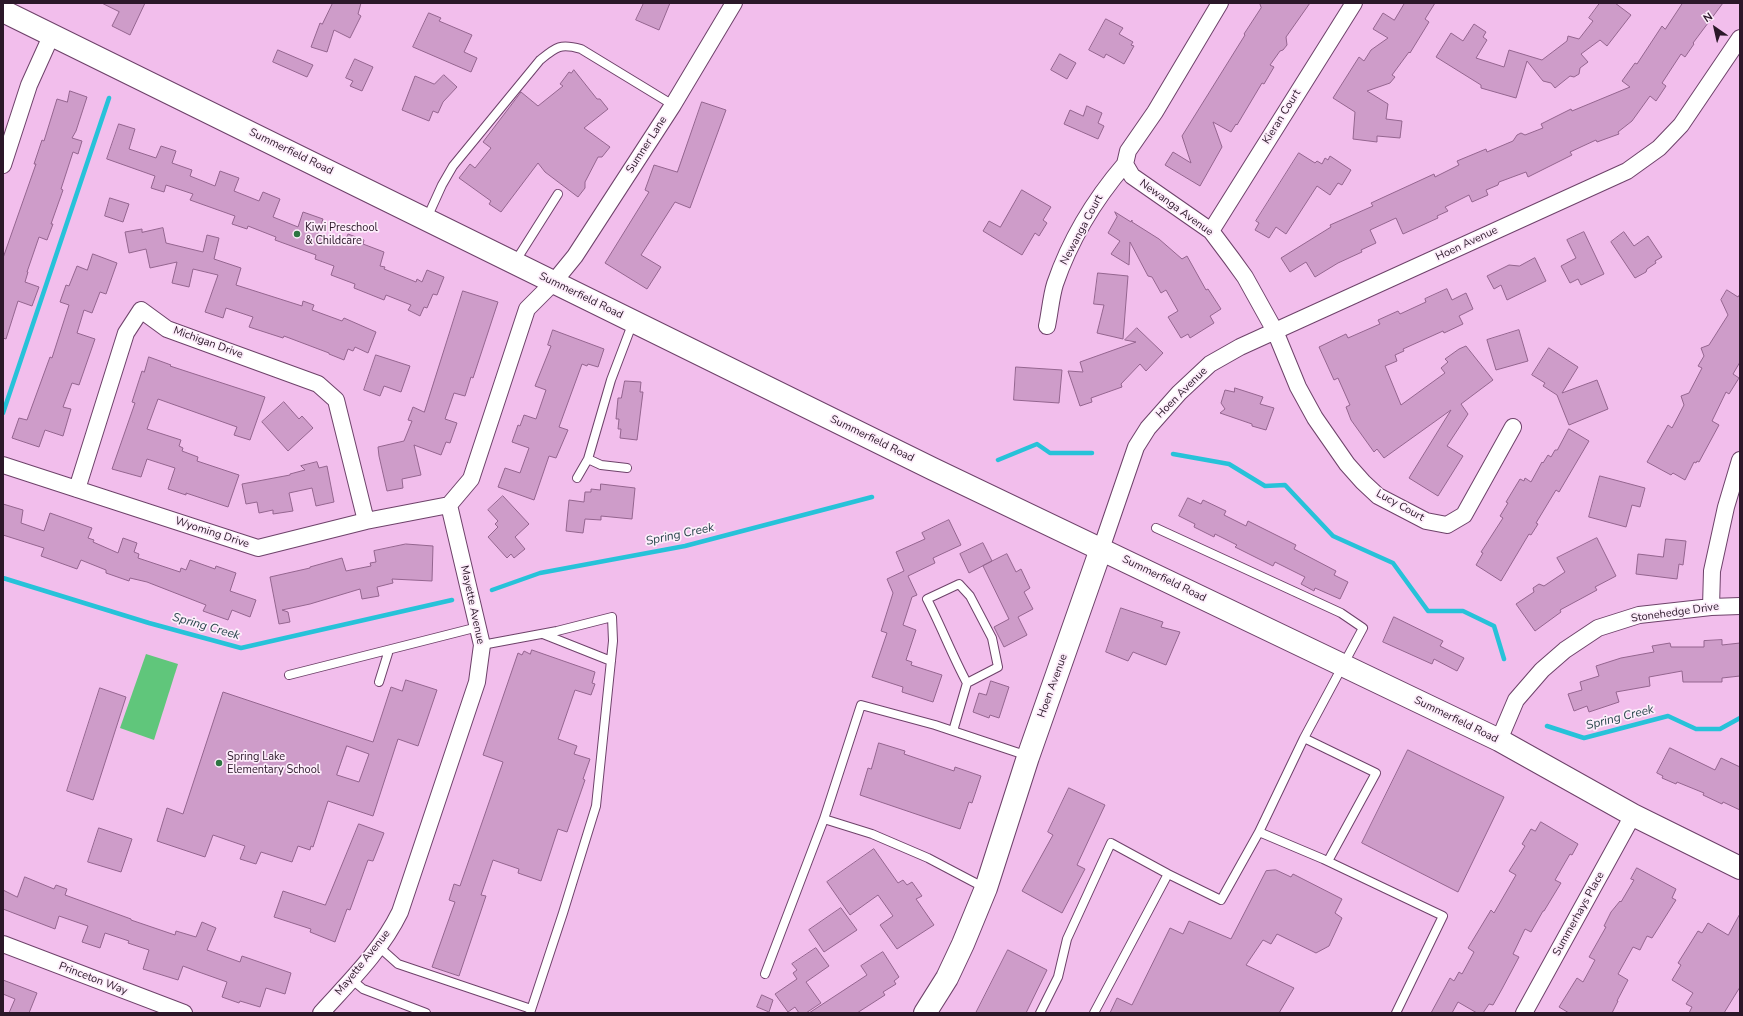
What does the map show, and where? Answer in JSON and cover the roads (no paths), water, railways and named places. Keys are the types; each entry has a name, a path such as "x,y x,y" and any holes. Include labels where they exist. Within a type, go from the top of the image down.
{"street":[{"name":"Sumner Lane","path":"553,283 575,256 673,105 734,3"},
{"path":"1125,164 1128,151 1154,112 1220,3"},
{"name":"Kieran Court","path":"1211,231 1354,3"},
{"name":"Summerfield Road","path":"3,11 553,283 1498,740 1633,815 1740,868"},
{"path":"3,165 29,85 52,34"},
{"name":"Hoen Avenue","path":"925,1013 947,978 986,888 1028,757 1136,447 1148,428 1168,404 1210,364 1240,347 1627,171 1659,148 1681,125 1740,38"},
{"name":"Newanga Avenue","path":"1125,164 1132,176 1211,231 1245,276 1275,331"},
{"name":"Newanga Court","path":"1047,326 1055,284 1071,246 1107,185 1125,164"},
{"path":"449,504 471,479 528,309 553,283"},
{"name":"Michigan Drive","path":"77,489 126,334 141,310 167,328 318,384 336,400 366,521"},
{"name":"Lucy Court","path":"1275,331 1298,387 1316,418 1347,464 1378,496 1426,521 1447,525 1464,515 1513,427"},
{"path":"1712,606 1712,571 1726,508 1740,460"},
{"name":"Wyoming Drive","path":"3,465 258,548 366,521 449,504"},
{"name":"Mayette Avenue","path":"321,1013 379,947 392,928 400,912 480,669 482,645 449,504"},
{"name":"Stonehedge Drive","path":"1498,740 1516,700 1542,670 1565,650 1598,628 1639,615 1712,606 1740,606"},
{"name":"Summerhays Place","path":"1524,1013 1633,815"},
{"name":"Princeton Way","path":"3,944 184,1013"}],"lane":[{"path":"426,219 453,166 540,60 553,49 567,45 581,49 673,105"},
{"path":"514,263 558,194"},
{"path":"577,478 588,459 611,380 633,322"},
{"path":"588,459 601,465 627,468"},
{"path":"1040,1013 1058,977 1067,939 1112,843 1168,874 1221,900 1259,832 1304,738 1362,628 1341,612 1156,528"},
{"path":"953,731 967,683 954,659 941,625 927,599 959,584 970,596 992,638 998,667 967,683"},
{"path":"379,947 398,964 530,1011 563,913 596,806 613,641 612,617 542,634 482,645"},
{"path":"289,675 478,627"},
{"path":"542,634 611,661"},
{"path":"379,682 389,650"},
{"path":"765,974 824,819 861,705 953,731 1028,757"},
{"path":"1304,738 1376,773 1328,861"},
{"path":"824,819 872,834 928,858 986,888"},
{"path":"1259,832 1328,861 1443,916 1396,1013"},
{"path":"1094,1013 1168,874"},
{"path":"351,979 363,989 426,1013"}],"waterway":[{"path":"3,413 109,98"},
{"name":"Spring Creek","path":"998,460 1037,444 1050,453 1092,453"},
{"name":"Spring Creek","path":"1173,454 1229,464 1265,486 1285,485 1333,536 1393,563 1428,611 1463,611 1494,626 1504,659"},
{"name":"Spring Creek","path":"492,590 540,573 685,546 872,497"},
{"name":"Spring Creek","path":"3,578 149,623 241,648 452,600"},
{"name":"Spring Creek","path":"1547,726 1584,738 1668,716 1696,729 1720,729 1740,718"}],"place":[{"name":"Kiwi Preschool & Childcare","path":"297,234"},
{"name":"Spring Lake Elementary School","path":"219,763"}]}
